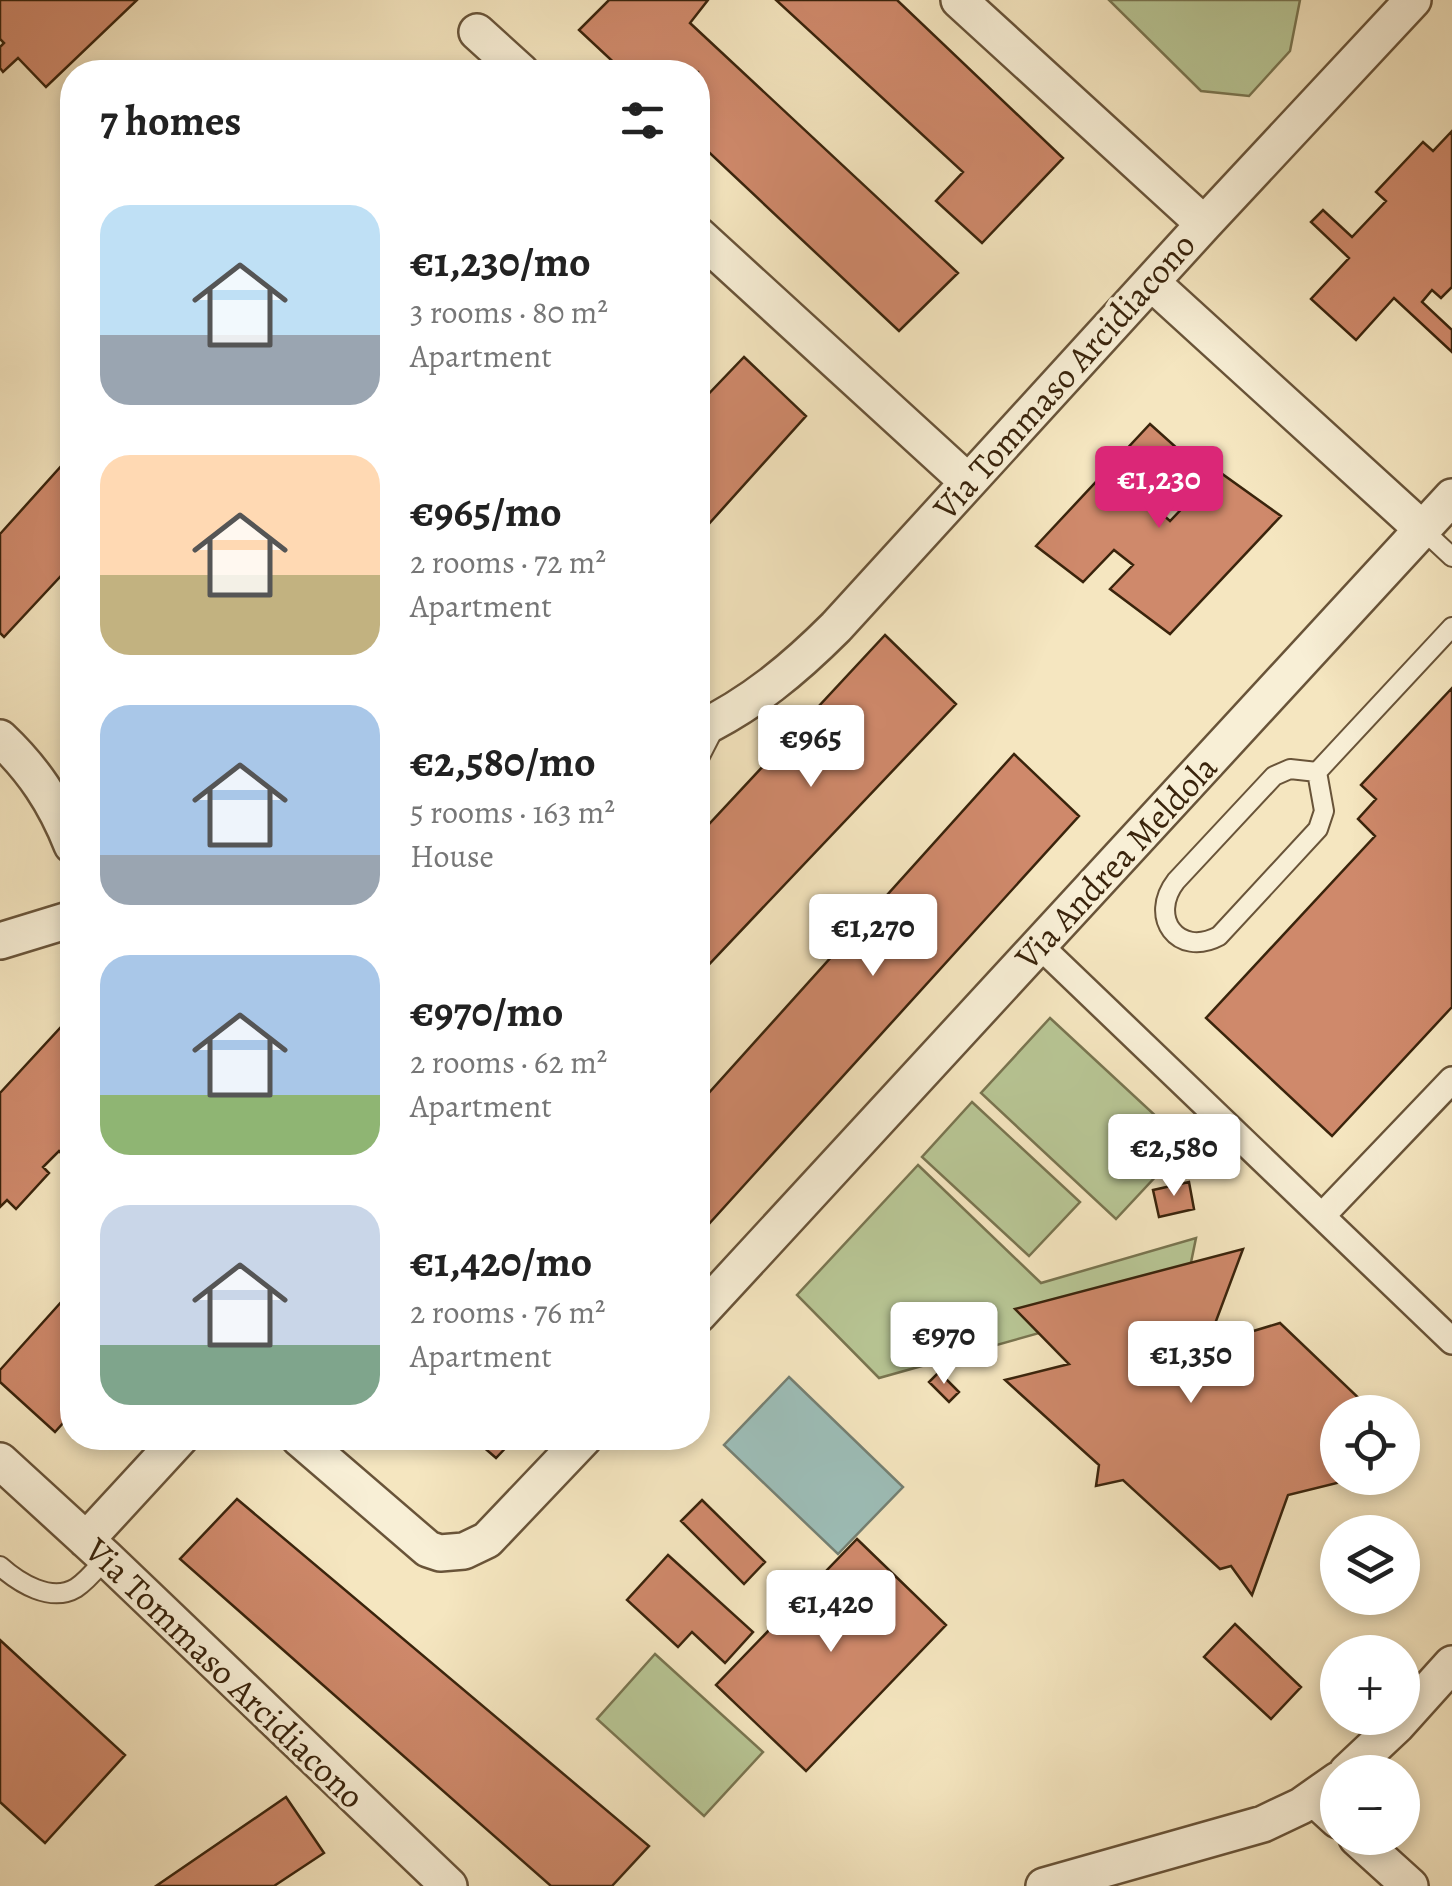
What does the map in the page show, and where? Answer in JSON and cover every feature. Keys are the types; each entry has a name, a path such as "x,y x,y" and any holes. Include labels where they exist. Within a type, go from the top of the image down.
{"street":[{"path":"959,0 1204,224"},
{"name":"Via Tommaso Arcidiacono","path":"710,723 766,690 836,627 1398,5"},
{"path":"477,32 507,60"},
{"path":"710,246 968,482"},
{"path":"1151,282 1422,529"},
{"name":"Via Andrea Meldola","path":"710,1302 1452,497"},
{"path":"0,738 29,768 60,814"},
{"path":"0,942 60,924"},
{"path":"1039,945 1452,1341"},
{"path":"1322,1216 1452,1080"},
{"path":"96,1549 171,1450"},
{"path":"312,1450 417,1540 428,1548 448,1553 476,1547 487,1540 573,1450"},
{"name":"Via Tommaso Arcidiacono","path":"0,1461 449,1886"},
{"path":"1365,1755 1452,1664"},
{"path":"1044,1886 1240,1832 1320,1803"},
{"path":"1376,1855 1410,1886"}],"lane":[{"path":"1422,529 1452,557"},
{"path":"1317,772 1452,627"},
{"path":"1290,769 1317,772 1324,811 1318,829 1219,936 1203,943 1175,933 1163,908 1176,882 1274,776 1290,769"},
{"path":"0,1566 22,1583 60,1593 80,1586 96,1549"}],"green space":[{"path":"1109,0 1300,0 1290,51 1249,96 1201,91"},
{"path":"1050,1018 1186,1144 1116,1219 981,1093"},
{"path":"972,1102 1080,1202 1029,1256 922,1157"},
{"path":"918,1165 1041,1283 1196,1238 1185,1292 879,1378 797,1295"},
{"path":"655,1654 763,1752 704,1816 597,1719"}],"water":[{"path":"789,1377 903,1487 838,1554 724,1445"}],"building":[{"path":"0,0 137,0 74,60 60,60 60,74 46,87 18,58 3,72 0,47 4,43 0,39"},
{"path":"609,0 708,0 690,23 958,273 899,331 710,153 710,60 611,60 579,30"},
{"path":"776,0 897,0 1063,158 982,243 936,201 963,172"},
{"path":"1452,131 1452,287 1441,298 1432,290 1422,302 1452,330 1452,352 1394,298 1356,340 1311,299 1349,258 1311,222 1323,210 1352,237 1386,201 1376,192 1423,142 1433,151"},
{"path":"744,357 806,416 710,523 710,392"},
{"path":"1150,424 1199,468 1153,506 1170,521 1218,471 1281,516 1170,634 1110,589 1133,565 1114,550 1083,582 1036,546"},
{"path":"60,467 60,577 4,637 0,633 0,534"},
{"path":"885,635 956,704 710,963 710,823"},
{"path":"1452,688 1452,1007 1332,1136 1206,1018 1375,836 1358,819 1376,799 1361,785"},
{"path":"1014,754 1079,816 710,1223 710,1092"},
{"path":"60,1028 60,1152 43,1167 49,1173 16,1209 7,1200 0,1207 0,1093"},
{"path":"1189,1182 1194,1209 1159,1217 1153,1190"},
{"path":"1243,1249 1207,1345 1280,1323 1356,1395 1320,1395 1320,1487 1288,1495 1252,1595 1231,1566 1220,1569 1123,1480 1096,1486 1099,1465 1005,1380 1069,1364 1015,1309"},
{"path":"60,1303 60,1426 55,1432 0,1382 0,1370"},
{"path":"939,1372 959,1392 949,1402 929,1382"},
{"path":"487,1450 504,1450 496,1458"},
{"path":"237,1499 649,1846 612,1886 551,1886 180,1559"},
{"path":"702,1500 765,1562 744,1584 681,1521"},
{"path":"857,1539 946,1625 806,1771 716,1685"},
{"path":"668,1555 753,1632 725,1663 692,1632 678,1647 627,1600"},
{"path":"1235,1624 1301,1687 1271,1719 1204,1657"},
{"path":"0,1640 125,1755 45,1843 0,1802"},
{"path":"286,1797 324,1853 274,1886 156,1886"}]}
